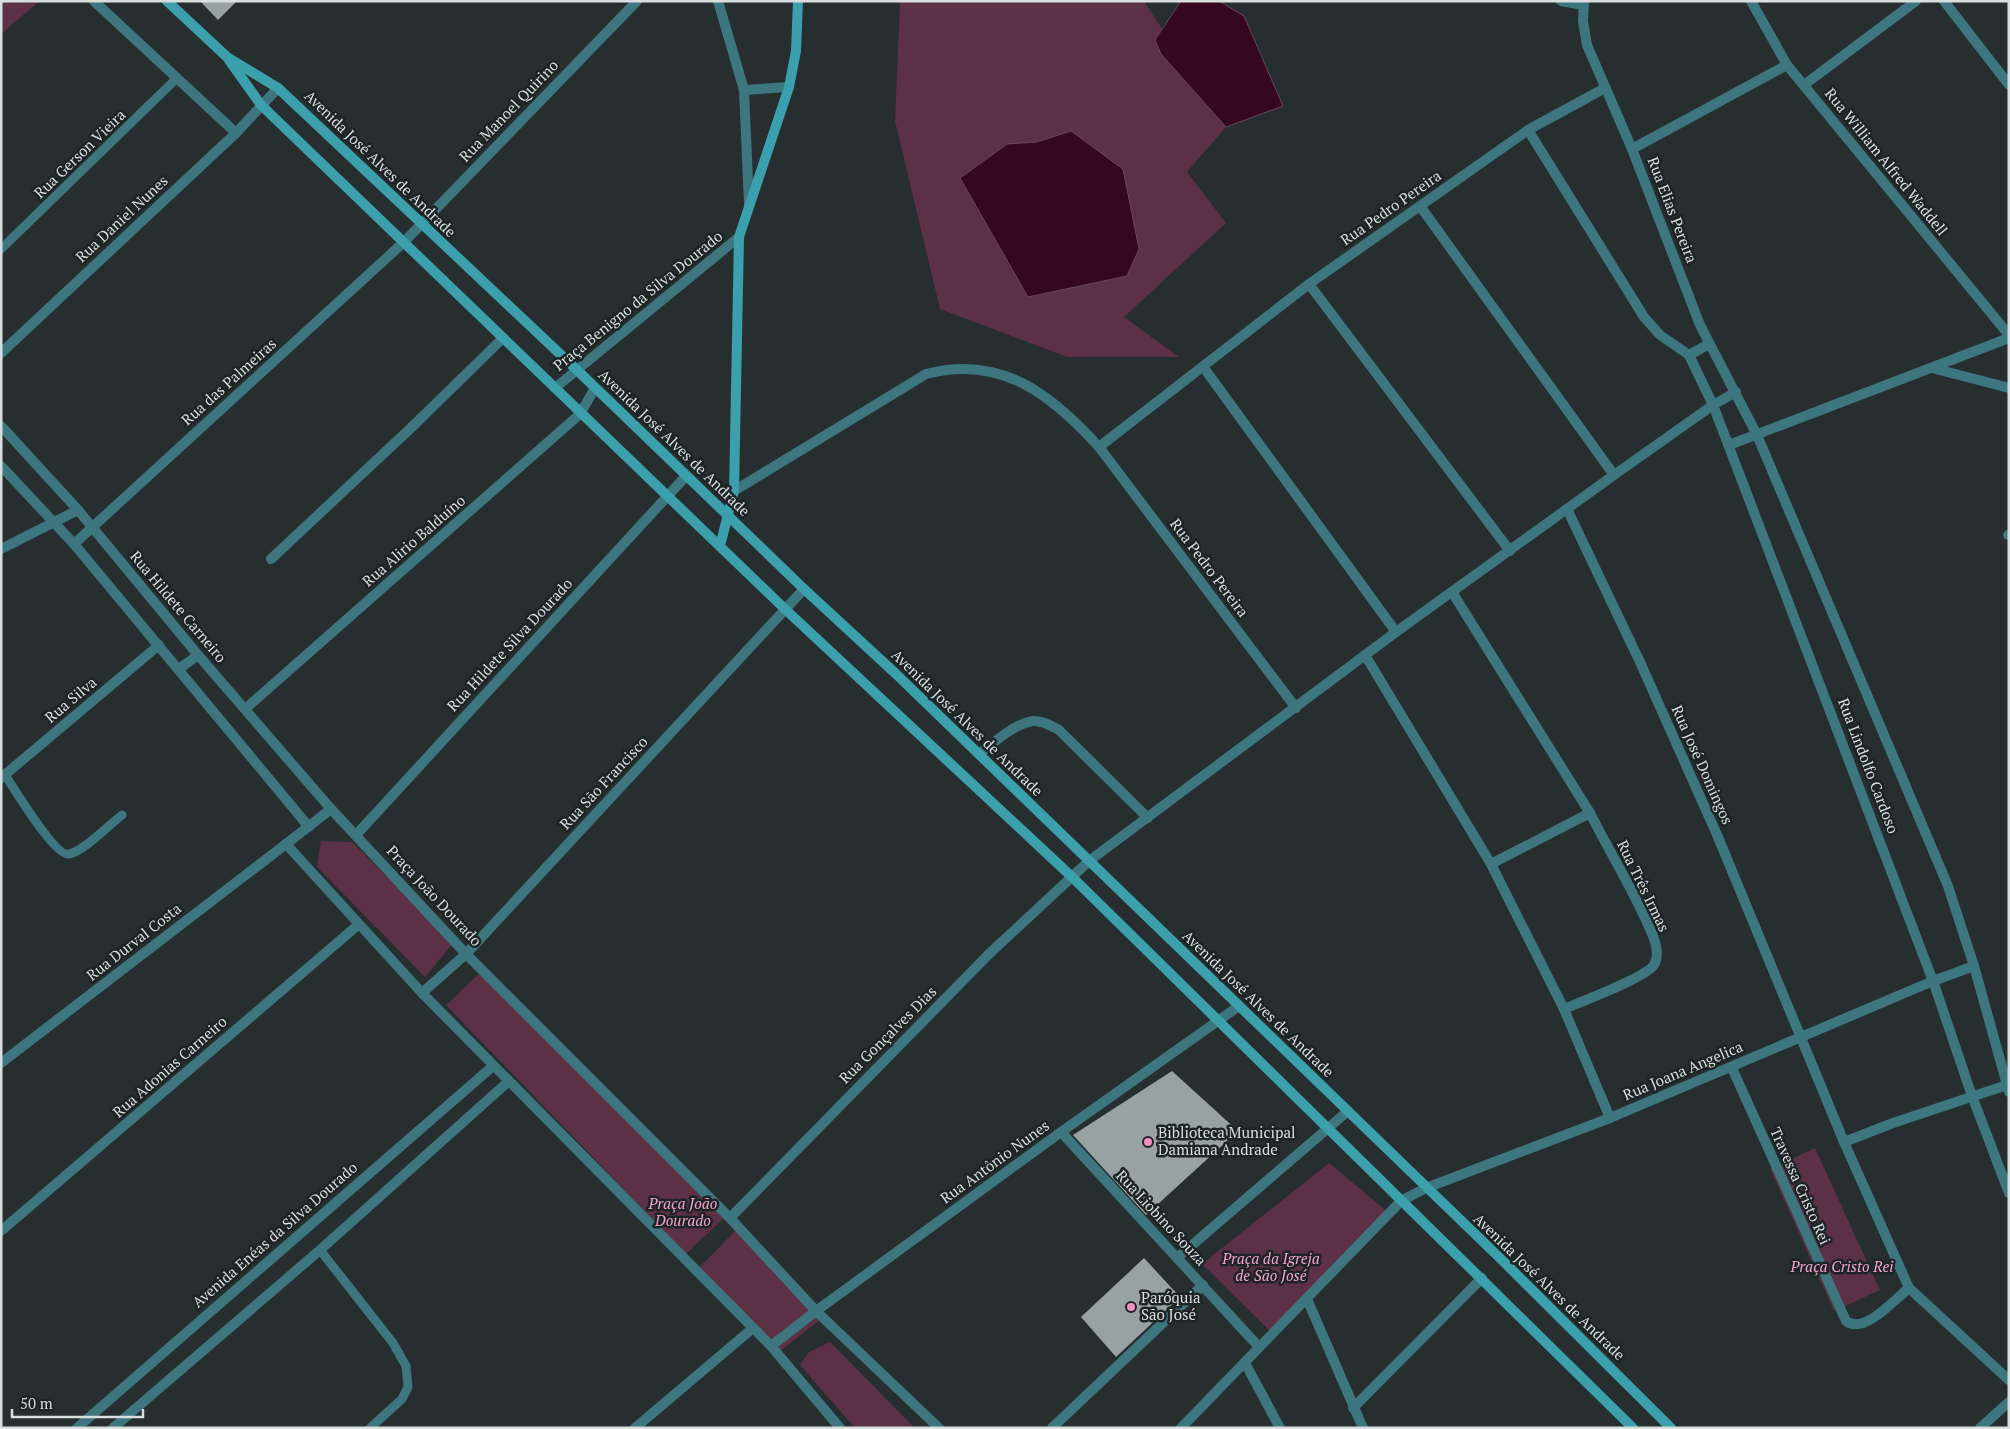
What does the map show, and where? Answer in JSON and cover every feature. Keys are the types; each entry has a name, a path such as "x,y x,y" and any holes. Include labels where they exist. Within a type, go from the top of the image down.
{"main road":[{"name":"Avenida José Alves de Andrade","path":"167,1 227,57 261,105 666,496 1071,876 1633,1428"},
{"path":"720,546 729,517 734,491 739,237 789,87 796,51 798,1"},
{"name":"Avenida José Alves de Andrade","path":"227,57 278,88 577,370 1239,1006 1671,1428"}],"street":[{"path":"94,1 236,133"},
{"name":"Rua Manoel Quirino","path":"404,242 637,1"},
{"path":"718,1 744,90 750,207"},
{"path":"1561,1 1584,3"},
{"name":"Rua William Alfred Waddell","path":"1751,1 1787,65 2009,337"},
{"path":"1804,85 1916,1"},
{"path":"1944,1 2009,85"},
{"name":"Rua Elias Pereira","path":"1584,3 1587,45 1632,149 1709,344"},
{"path":"1632,149 1787,65"},
{"path":"744,90 789,87"},
{"name":"Rua Daniel Nunes","path":"1,353 236,133 278,88"},
{"name":"Rua Pedro Pereira","path":"1099,447 1204,368 1309,284 1528,130 1605,88"},
{"path":"1528,130 1644,317 1660,335 1689,355 1709,344"},
{"path":"1420,206 1614,475"},
{"name":"Praça Benigno da Silva Dourado","path":"555,388 739,237"},
{"name":"Rua das Palmeiras","path":"74,544 404,242"},
{"path":"1309,284 1510,551"},
{"path":"1729,446 2009,337"},
{"path":"271,559 413,426 503,338"},
{"name":"Rua Lindolfo Cardoso","path":"1709,344 1757,435 1922,821 1948,886 1974,966 2008,1089"},
{"name":"Rua Lindolfo Cardoso","path":"1689,355 1713,405 1934,981 1972,1096 2009,1192"},
{"name":"Rua Pedro Pereira","path":"734,491 926,374 953,368 986,371 1013,378 1043,394 1070,415 1099,447 1296,708"},
{"path":"1204,368 1396,632"},
{"path":"1932,368 2009,388"},
{"name":"Rua Alirio Balduíno","path":"246,709 580,414 595,388"},
{"path":"1071,876 1396,632 1713,405 1736,392"},
{"name":"Rua Hildete Carneiro","path":"1,426 78,510 198,655 331,809"},
{"path":"1,466 74,544 309,827"},
{"name":"Rua Hildete Silva Dourado","path":"356,834 686,476"},
{"path":"1,550 78,510"},
{"name":"Rua José Domingos","path":"1567,510 1640,662 1714,828 1801,1037"},
{"name":"Rua São Francisco","path":"422,993 466,954 804,589"},
{"name":"Rua Três Irmas","path":"1452,592 1590,813 1653,937 1657,959 1653,966 1643,974 1564,1009"},
{"name":"Rua Silva","path":"3,776 159,645"},
{"path":"179,669 198,655"},
{"path":"1365,655 1491,864 1564,1009 1610,1118"},
{"path":"978,754 1019,726 1033,721 1046,723 1059,730 1073,742 1148,818"},
{"path":"331,809 286,844 422,993 771,1346 840,1428"},
{"name":"Praça João Dourado","path":"331,809 466,954 730,1218 816,1310 939,1428"},
{"path":"1491,864 1590,813"},
{"name":"Rua Durval Costa","path":"1,1063 286,844"},
{"name":"Rua Gonçalves Dias","path":"730,1218 990,953 1071,876"},
{"name":"Rua Adonias Carneiro","path":"1,1232 358,925"},
{"name":"Rua Joana Angelica","path":"1181,1428 1402,1201 1426,1188 1610,1118 1934,981 1974,966"},
{"name":"Rua Antônio Nunes","path":"771,1346 816,1310 1239,1006"},
{"path":"1801,1037 1844,1142 1909,1288 2009,1380"},
{"name":"Avenida Enéas da Silva Dourado","path":"77,1428 493,1066"},
{"name":"Travessa Cristo Rei","path":"1732,1068 1842,1316 1851,1325 1862,1325 1909,1288"},
{"path":"113,1428 320,1250 509,1081"},
{"path":"1844,1142 1972,1096 2008,1089"},
{"path":"1177,1258 1348,1112"},
{"name":"Rua Liobino Souza","path":"1062,1132 1259,1347"},
{"path":"1353,1408 1482,1278"},
{"path":"1052,1428 1203,1286"},
{"path":"1307,1299 1363,1428"},
{"path":"635,1428 753,1328"},
{"path":"1245,1363 1280,1428"},
{"path":"1980,1428 2009,1402"}],"lane":[{"name":"Rua Gerson Vieira","path":"1,249 177,78"},
{"path":"3,776 52,843 63,854 68,855 80,849 122,815"},
{"path":"320,1250 393,1343 406,1366 408,1387 402,1399 370,1428"}],"green space":[{"path":"1,1 40,1 1,34"},
{"path":"900,1 1144,1 1226,127 1187,172 1226,223 1124,317 1179,357 1067,357 940,309 895,121"},
{"path":"321,841 352,842 453,943 425,977 317,867"},
{"name":"Praça João Dourado","path":"482,971 725,1217 686,1254 446,1005"},
{"name":"Praça Cristo Rei","path":"1815,1148 1880,1290 1834,1311 1770,1169"},
{"name":"Praça da Igreja de São José","path":"1329,1163 1390,1214 1271,1332 1202,1264"},
{"name":"Praça João Dourado","path":"736,1230 825,1316 779,1352 699,1268"},
{"path":"830,1342 915,1428 855,1428 800,1365 809,1352"}],"shaded area":[{"path":"1181,1 1219,1 1244,16 1283,106 1226,127 1161,54 1155,40"},
{"path":"1071,131 1123,169 1139,249 1127,276 1028,297 960,178 1007,144 1037,142"}],"building":[{"path":"200,1 237,1 218,20"},
{"name":"Biblioteca Municipal Damiana Andrade","path":"1172,1071 1238,1131 1146,1215 1073,1135"},
{"name":"Paróquia São José","path":"1144,1258 1180,1297 1116,1357 1081,1317"}],"place":[{"name":"Biblioteca Municipal Damiana Andrade","path":"1148,1142"},
{"name":"Paróquia São José","path":"1131,1307"}]}
